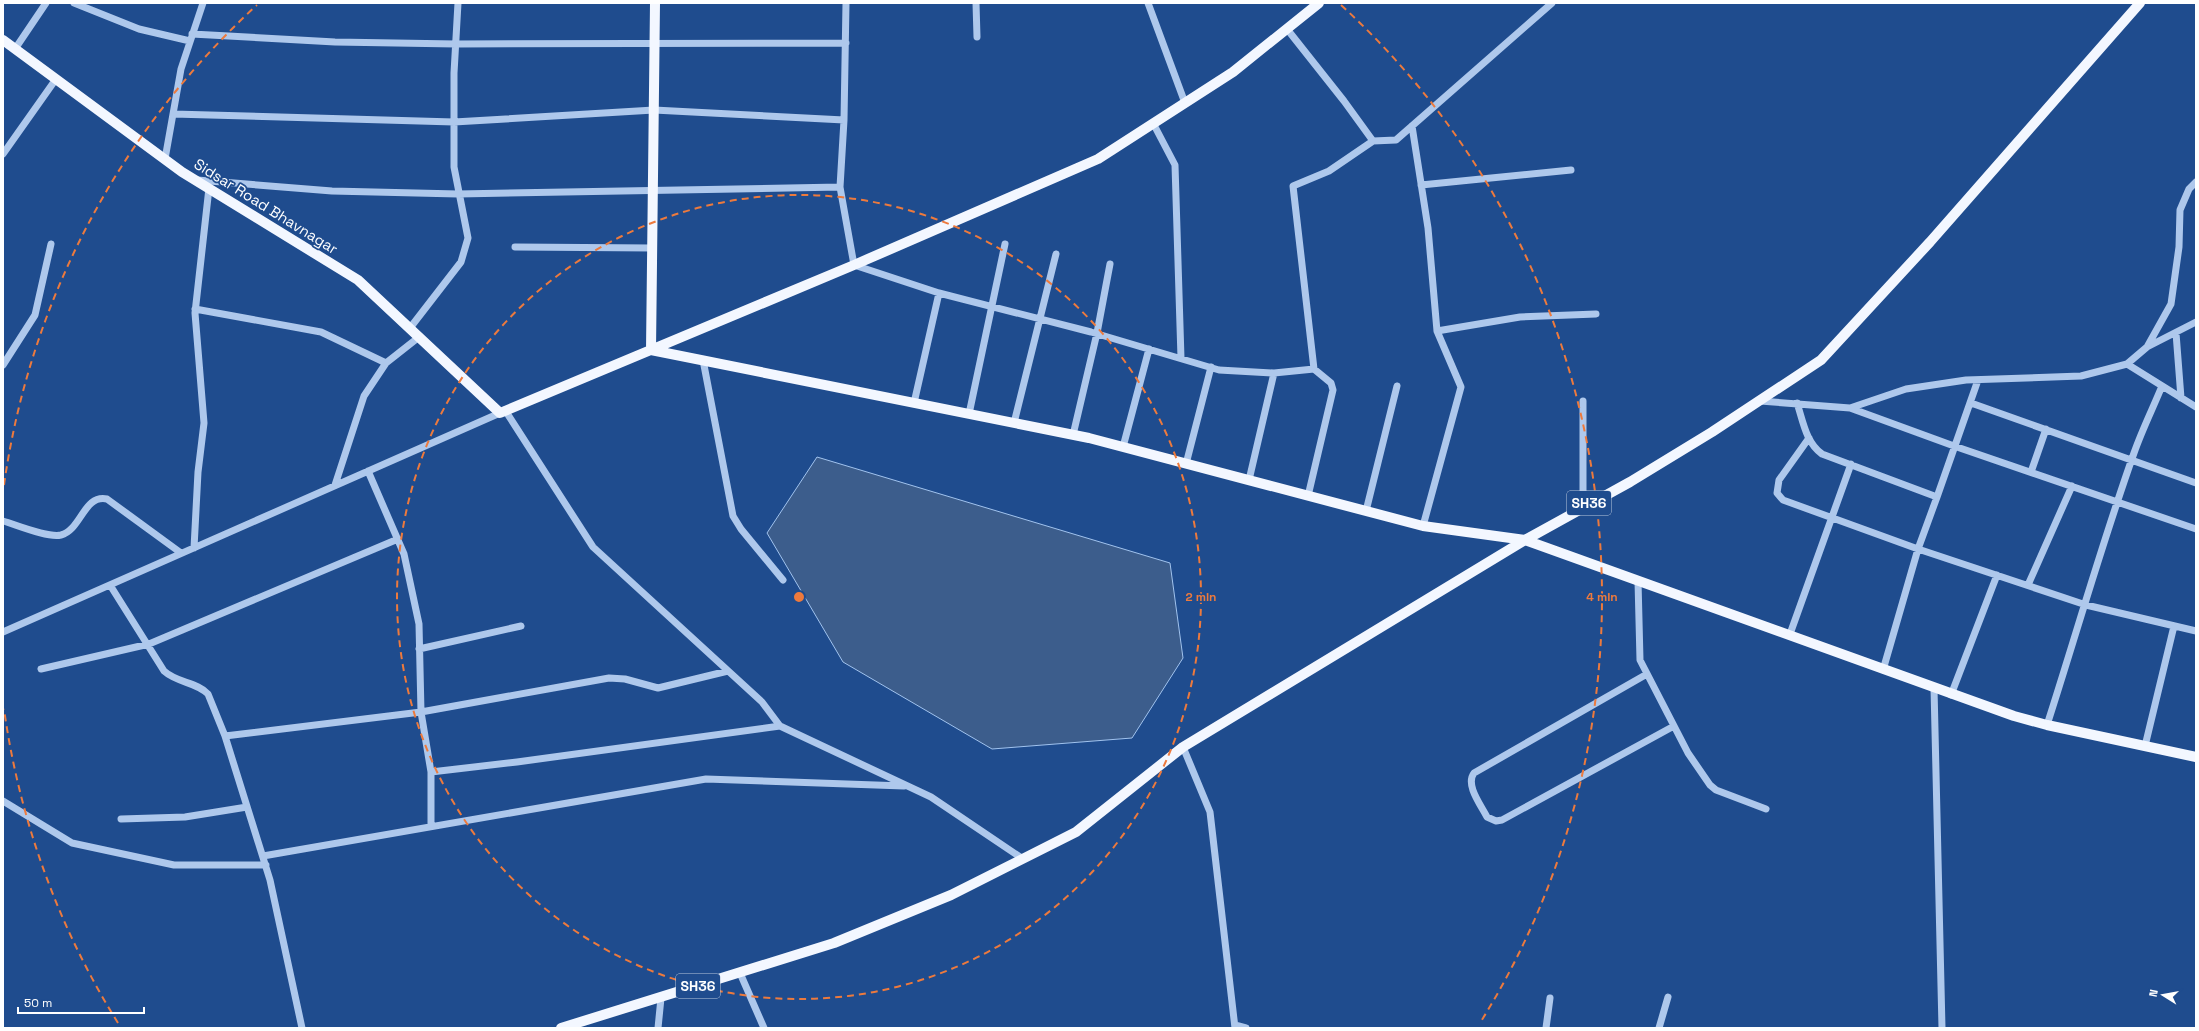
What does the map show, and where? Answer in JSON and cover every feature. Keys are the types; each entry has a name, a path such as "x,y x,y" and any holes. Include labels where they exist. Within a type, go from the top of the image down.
{"main road":[{"path":"651,350 655,3"},
{"path":"503,412 854,265 1098,159 1233,72 1319,3"},
{"name":"SH36","path":"561,1028 834,943 951,895 1076,832 1183,747 1525,540 1583,506 1630,482 1760,401 1821,360 1930,242 2140,3"},
{"name":"Sidsar Road Bhavnagar","path":"3,40 195,180 358,280 503,412"},
{"path":"651,350 1073,435 1423,526 1525,540 1790,634 1849,658 1951,695 2014,716 2045,725 2196,757"}],"street":[{"path":"15,49 46,3"},
{"path":"74,3 139,29 191,37 456,44 655,45 846,43"},
{"path":"165,159 181,69 202,3"},
{"path":"410,328 461,262 468,238 458,194 454,167 458,3"},
{"path":"846,3 844,120 840,187 854,265 939,293 1097,334 1219,370 1274,373 1314,369"},
{"path":"976,3 976,37"},
{"path":"1148,3 1185,103"},
{"path":"1308,496 1333,390 1331,383 1314,369 1293,186 1329,171 1373,141 1396,140 1552,3"},
{"path":"1287,29 1344,101 1373,141"},
{"path":"3,154 56,79"},
{"path":"173,114 454,122 654,110 844,120"},
{"path":"1154,123 1175,165 1181,358"},
{"path":"1412,126 1428,228 1437,331 1461,387 1423,526"},
{"path":"1421,185 1571,170"},
{"path":"195,180 332,191 458,194 840,187"},
{"path":"2147,347 2171,304 2179,247 2180,210 2189,189 2196,182"},
{"path":"194,548 198,472 204,423 197,352 195,309 209,188"},
{"path":"3,365 35,315 51,244"},
{"path":"969,414 1005,244"},
{"path":"515,247 652,248"},
{"path":"1014,423 1056,254"},
{"path":"1073,435 1097,334 1110,264"},
{"path":"914,403 939,293"},
{"path":"195,309 321,332 386,363"},
{"path":"1437,331 1520,317 1596,314"},
{"path":"1850,408 1906,389 1978,380 2081,376 2127,364 2147,347 2196,322"},
{"path":"2176,333 2181,398"},
{"path":"335,485 364,396 386,363 419,337"},
{"path":"1123,447 1149,349"},
{"path":"702,360 733,516 741,529 783,580"},
{"path":"2127,364 2196,408"},
{"path":"1186,464 1210,367"},
{"path":"1249,480 1274,373"},
{"path":"1883,670 1918,549 1978,380"},
{"path":"1366,511 1397,386"},
{"path":"2045,725 2086,605 2117,502 2132,460 2162,386"},
{"path":"1583,401 1583,506"},
{"path":"1760,401 1850,408 1954,446 2196,529"},
{"path":"1797,403 1809,438 1815,449 1937,497"},
{"path":"1971,403 2196,483"},
{"path":"3,632 368,470 503,412 592,547 762,702 780,726 930,797 1023,859"},
{"path":"2031,472 2046,429"},
{"path":"1809,438 1779,480 1777,493 1783,500 1918,549 2086,605 2196,631"},
{"path":"1790,634 1851,464"},
{"path":"368,470 404,554 419,624 421,712 431,772 431,826"},
{"path":"2028,586 2072,486"},
{"path":"3,521 48,534 60,535 70,531 94,500 100,498 107,499 182,553"},
{"path":"41,669 148,644 398,539"},
{"path":"1951,695 1997,575"},
{"path":"1638,581 1638,653 1647,674 1688,753 1710,785 1716,790 1766,809"},
{"path":"110,585 169,675 204,690 208,694 225,736 266,865 302,1028"},
{"path":"419,648 521,626"},
{"path":"2145,746 2174,626"},
{"path":"225,736 421,712 609,678 625,679 658,688 728,671"},
{"path":"1647,674 1474,773 1471,776 1471,786 1486,817 1491,820 1502,820 1674,726"},
{"path":"1934,688 1942,1028"},
{"path":"431,772 524,761 780,726"},
{"path":"1183,747 1210,812 1235,1027 1246,1028"},
{"path":"263,856 706,779 908,786"},
{"path":"3,801 72,843 174,865 266,865"},
{"path":"121,819 186,817 247,807"},
{"path":"740,973 764,1028"},
{"path":"1659,1028 1668,997"},
{"path":"658,1028 661,998"},
{"path":"1546,1028 1550,998"}],"water":[{"path":"817,457 1170,563 1183,658 1132,738 992,749 843,662 767,533"}]}
